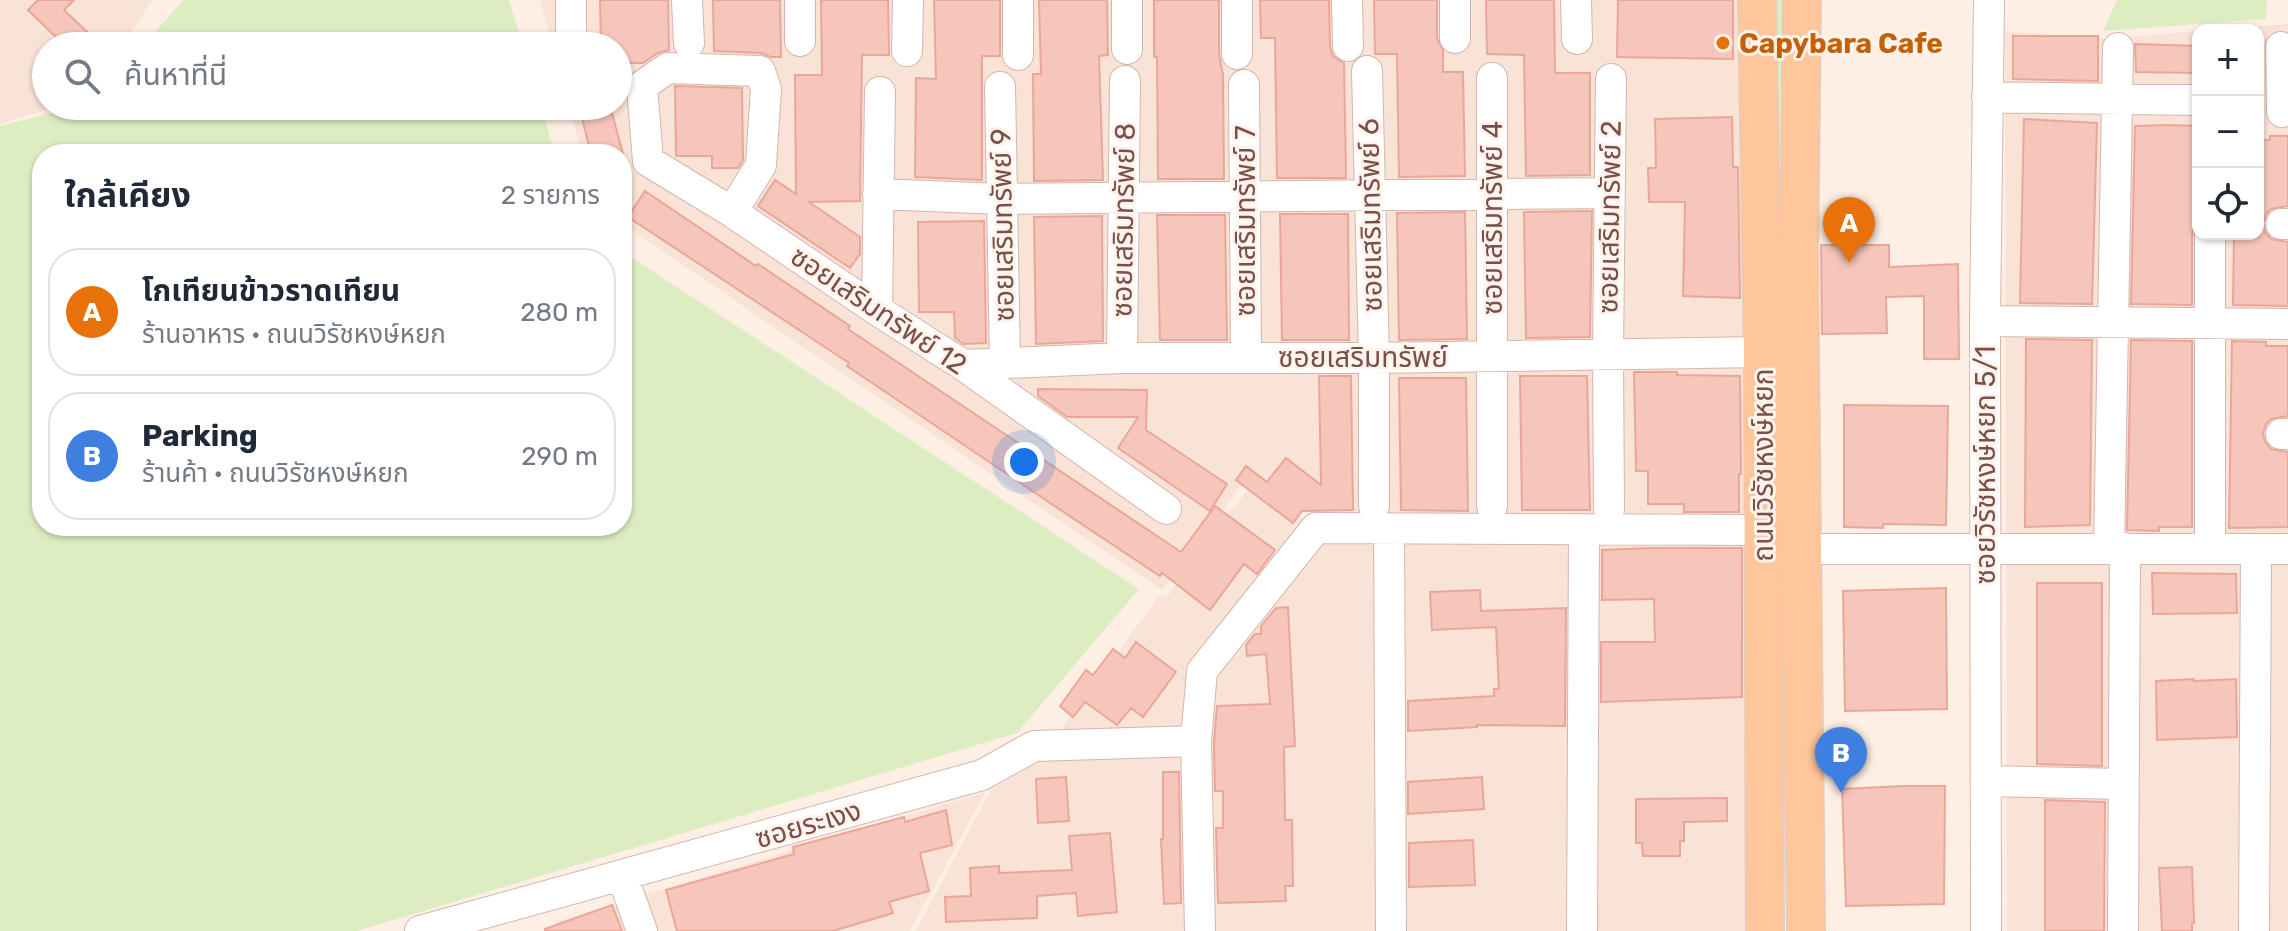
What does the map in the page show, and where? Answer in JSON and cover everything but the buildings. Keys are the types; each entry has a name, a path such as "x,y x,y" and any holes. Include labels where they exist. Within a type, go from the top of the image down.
{"main road":[{"name":"ถนนวิรัชหงษ์หยก","path":"1757,0 1763,352 1765,931"},
{"name":"ถนนวิรัชหงษ์หยก","path":"1802,0 1799,260 1806,931"},
{"path":"1761,261 1799,260"}],"street":[{"path":"571,0 571,32"},
{"path":"687,0 689,43"},
{"path":"800,0 800,41"},
{"path":"907,51 908,0"},
{"path":"1018,0 1018,55"},
{"path":"1127,0 1127,49"},
{"path":"1237,0 1237,54"},
{"path":"1347,0 1348,46"},
{"path":"1455,0 1455,38"},
{"path":"1576,0 1577,39"},
{"name":"ซอยวิรัชหงษ์หยก 5/1","path":"1986,931 1985,321 1989,0"},
{"path":"2276,112 2281,47"},
{"path":"2118,48 2113,322 2123,784 2123,931"},
{"name":"ซอยเสริมทรัพย์ 12","path":"732,212 761,165 766,89 760,71 668,68 642,86 648,161 732,212 963,365 1166,509"},
{"name":"ซอยเสริมทรัพย์ 6","path":"1367,71 1374,358 1382,517 1391,931"},
{"name":"ซอยเสริมทรัพย์ 4","path":"1492,78 1492,506"},
{"name":"ซอยเสริมทรัพย์ 2","path":"1609,509 1611,79"},
{"name":"ซอยเสริมทรัพย์ 8","path":"1122,358 1125,81"},
{"name":"ซอยเสริมทรัพย์ 7","path":"1244,85 1246,357"},
{"name":"ซอยเสริมทรัพย์ 9","path":"1000,87 1005,363"},
{"path":"877,310 880,92"},
{"path":"1987,97 2192,100"},
{"path":"878,194 1002,199 1609,193"},
{"path":"2210,240 2210,549"},
{"path":"1985,321 2288,324"},
{"name":"ซอยเสริมทรัพย์","path":"963,365 1122,358 1492,357 1763,352"},
{"path":"1200,931 1196,741 1202,671 1316,528 1382,517 1584,530 1764,530"},
{"path":"1582,931 1584,530"},
{"path":"1802,549 2288,549"},
{"path":"2254,931 2256,549"},
{"name":"ซอยระเงง","path":"420,931 982,775 1034,746 1196,741"},
{"path":"1986,781 2123,784"},
{"path":"622,875 642,931"},
{"path":"1966,931 1986,931"}],"shaded area":[{"path":"0,0 152,0 131,32 32,32 32,114 0,124"},
{"path":"540,0 1746,0 1747,521 1320,522 1250,475 1162,590 632,231 632,144 579,144 573,120 632,120 632,32 549,32"},
{"path":"2288,24 2288,931 2007,931 2005,31 2104,39 2192,32 2192,240 2264,240 2264,26"},
{"path":"1252,484 1316,528 1747,539 1749,931 916,931 991,790 1036,763 1159,596 1167,597"},
{"path":"985,792 910,931 558,931 555,922"}],"green space":[{"path":"183,0 509,0 519,32 155,32"},
{"path":"1772,0 1784,0 1785,131 1777,172"},
{"path":"2117,0 2267,0 2266,19 2103,31"},
{"path":"32,118 545,120 552,144 32,144 32,536 632,536 632,258 1139,589 1017,733 357,931 0,931 0,126"}],"place":[{"name":"Capybara Cafe","path":"1723,43"},
{"name":"โกเทียนข้าวราดเทียน","path":"1849,263"},
{"name":"Parking","path":"1841,793"}]}
